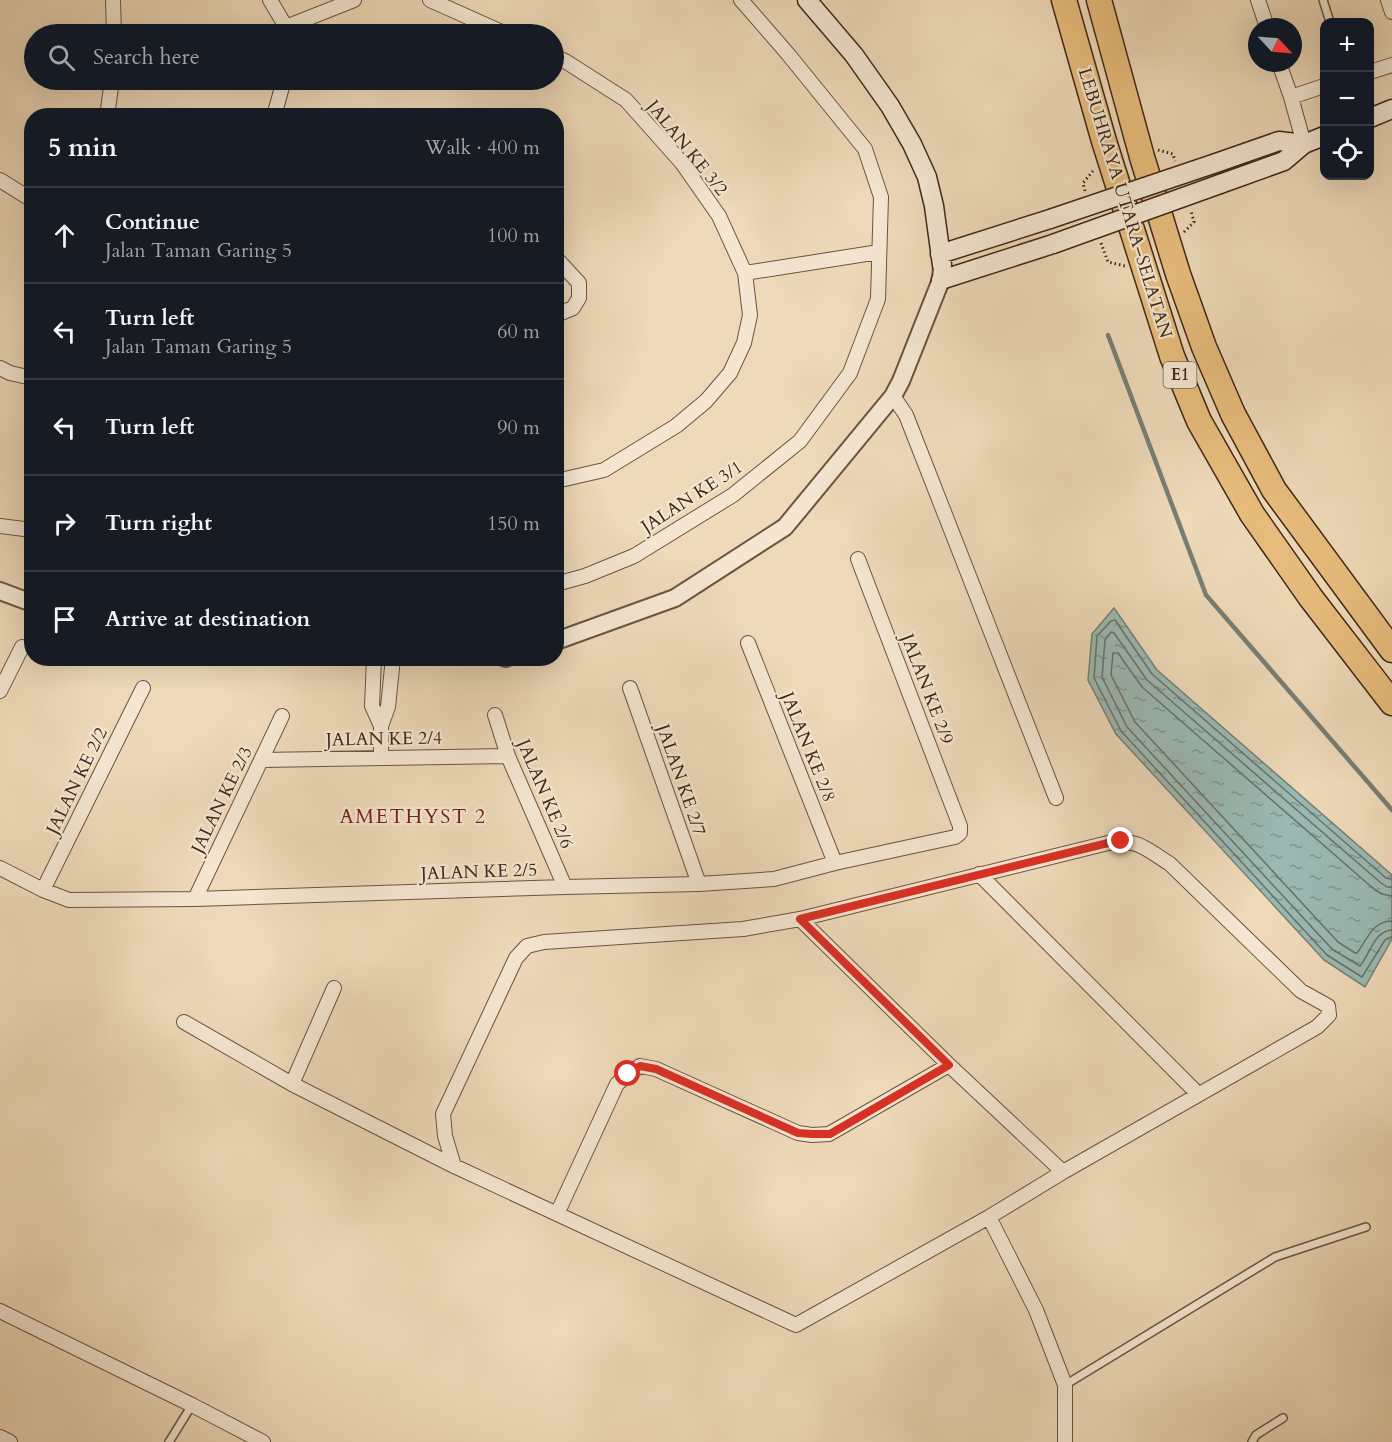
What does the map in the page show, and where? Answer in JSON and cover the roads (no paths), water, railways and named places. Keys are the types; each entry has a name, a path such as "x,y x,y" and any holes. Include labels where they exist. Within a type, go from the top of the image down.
{"highway":[{"name":"LEBUHRAYA UTARA–SELATAN","path":"1064,0 1108,153 1172,356 1199,421 1252,514 1311,598 1392,703"},
{"name":"LEBUHRAYA UTARA–SELATAN","path":"1099,0 1142,157 1178,274 1204,347 1233,414 1274,490 1392,650"}],"main road":[{"path":"807,0 860,64 890,106 912,144 927,177 934,206 941,266"},
{"path":"1374,116 1392,109"},
{"path":"941,266 1053,244 1284,161 1304,144 1320,138"},
{"path":"941,266 1050,219 1279,141 1304,144"}],"street":[{"path":"113,0 114,24"},
{"path":"270,0 283,24"},
{"path":"302,24 354,0"},
{"path":"430,0 484,24"},
{"name":"JALAN KE 3/1","path":"564,582 585,576 634,556 733,495 800,441 850,373 878,299 881,197 865,149 741,0"},
{"path":"1258,0 1264,18"},
{"path":"1388,0 1392,12"},
{"name":"JALAN KE 3/2","path":"564,60 626,100 675,155 718,216 745,273 750,315 744,343 730,373 706,401 676,426 604,470 564,478"},
{"path":"1374,71 1392,64"},
{"path":"1282,72 1304,144"},
{"path":"1291,97 1320,87"},
{"path":"108,108 111,90"},
{"path":"276,108 281,90"},
{"path":"0,180 24,195"},
{"path":"745,273 879,252"},
{"path":"564,637 675,598 786,527 893,396 901,381 941,266"},
{"path":"564,267 579,283 579,298 573,308 564,312"},
{"path":"0,368 24,376"},
{"path":"893,396 906,416 1056,798"},
{"path":"0,526 24,529"},
{"name":"JALAN KE 2/9","path":"858,559 960,826 960,833"},
{"path":"0,591 24,600"},
{"name":"JALAN KE 2/8","path":"748,643 835,863"},
{"path":"0,691 22,647"},
{"path":"374,666 372,706 381,726"},
{"path":"381,757 381,726 388,707 392,666"},
{"name":"JALAN KE 2/2","path":"43,890 143,688"},
{"name":"JALAN KE 2/7","path":"630,688 699,884"},
{"name":"JALAN KE 2/6","path":"495,715 508,756 564,887"},
{"name":"JALAN KE 2/3","path":"195,899 282,716"},
{"name":"JALAN KE 2/4","path":"261,760 508,756"},
{"name":"JALAN KE 2/5","path":"0,868 43,890 69,900 195,899 699,884 774,879 955,837 960,833"},
{"path":"184,1022 292,1084 454,1166 796,1325 989,1217 1063,1172 1317,1027 1329,1015 1328,1006 1301,991 1170,864 1130,841 1108,843 800,919 743,929 544,942 527,946 516,958 443,1114 445,1136 454,1166"},
{"path":"979,874 1198,1094"},
{"path":"800,919 949,1065 1063,1172"},
{"path":"292,1084 334,988"},
{"path":"557,1214 617,1084 640,1066 656,1069 798,1133 830,1134 949,1065"},
{"path":"989,1217 1036,1310 1065,1385 1065,1442"},
{"path":"0,1311 263,1442"},
{"path":"0,1437 10,1442"}],"lane":[{"path":"1323,0 1329,18"},
{"path":"1065,1385 1275,1257 1366,1227"},
{"path":"169,1442 192,1405"},
{"path":"1252,1442 1256,1435 1283,1419"}],"water":[{"path":"1114,608 1157,670 1392,875 1392,939 1365,987 1324,960 1116,734 1088,680 1092,634"}],"waterway":[{"path":"1108,335 1206,595 1392,810"}],"district":[{"name":"AMETHYST 2","path":"413,816"}]}
